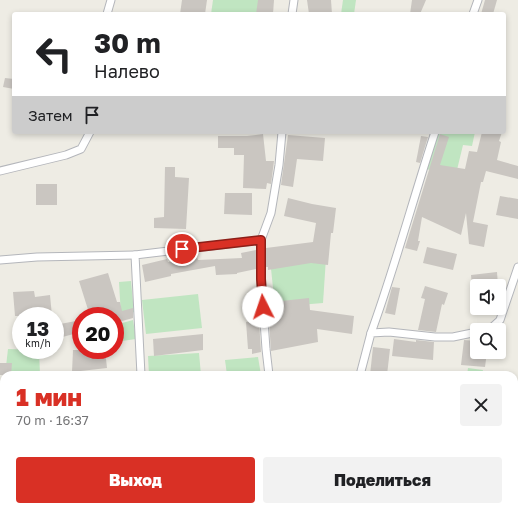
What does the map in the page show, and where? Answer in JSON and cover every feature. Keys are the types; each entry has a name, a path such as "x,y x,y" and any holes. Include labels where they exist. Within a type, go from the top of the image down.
{"lane":[{"path":"108,12 111,0"},
{"path":"292,12 294,0"},
{"path":"474,12 478,0"},
{"path":"0,171 66,155 81,149 89,134"},
{"path":"269,371 261,279 261,240 271,213 279,165 282,134"},
{"path":"361,371 371,333 404,236 414,197 434,134"},
{"path":"0,260 37,257 135,255 261,240"},
{"path":"135,255 141,371"},
{"path":"497,323 500,320 518,267"},
{"path":"371,333 389,332 435,337 453,337 470,333"}],"green space":[{"path":"213,0 259,0 258,12 211,12"},
{"path":"343,0 356,0 354,12 341,12"},
{"path":"437,134 475,134 472,146 463,145 456,174 425,169"},
{"path":"326,258 323,303 275,307 270,259"},
{"path":"131,281 134,312 124,315 124,307 120,307 119,282"},
{"path":"198,294 202,328 146,334 142,300"},
{"path":"133,320 136,339 124,341 124,322"},
{"path":"8,349 12,349 12,359 39,359 40,371 5,371"},
{"path":"199,353 201,371 149,371 148,356"},
{"path":"258,357 260,371 226,371 225,360"},
{"path":"468,368 483,370 483,371 468,371"}],"building":[{"path":"182,0 207,0 205,12 180,12"},
{"path":"258,0 274,0 273,12 256,12"},
{"path":"307,0 331,0 332,12 309,12"},
{"path":"412,0 426,0 421,12 410,12"},
{"path":"485,0 497,0 494,12 482,12"},
{"path":"5,78 12,79 12,89 3,87"},
{"path":"263,134 266,161 274,161 271,184 267,183 266,189 243,188 244,155 234,155 234,148 218,148 218,136 247,136"},
{"path":"440,134 449,137 440,165 465,169 469,151 477,152 482,134 501,134 497,160 518,166 518,179 486,171 483,182 481,182 473,222 488,225 484,247 469,244 466,213 461,235 422,217 418,241 420,241 417,251 405,248"},
{"path":"288,135 325,138 323,161 297,159 293,187 281,185"},
{"path":"421,136 428,137 420,163 416,162"},
{"path":"165,167 175,167 175,177 189,178 186,229 154,228 154,218 164,217"},
{"path":"36,184 57,184 57,205 36,205"},
{"path":"225,193 252,193 252,215 224,214"},
{"path":"500,196 518,199 518,219 496,215"},
{"path":"288,198 336,208 333,233 331,233 328,265 311,263 268,270 268,267 266,267 266,248 313,242 316,223 284,216"},
{"path":"427,247 457,254 453,270 423,263"},
{"path":"256,250 256,269 237,274 216,275 215,266 171,274 171,276 145,282 142,265 167,259 168,262 197,257 198,260 242,258 241,253"},
{"path":"497,272 498,279 471,279 471,275"},
{"path":"108,273 117,302 120,302 121,307 87,307 79,281"},
{"path":"425,286 448,293 444,305 442,304 436,332 418,330 425,299 421,298"},
{"path":"392,287 400,288 395,315 385,313"},
{"path":"34,291 35,297 50,295 51,307 14,307 13,292"},
{"path":"309,298 310,310 354,316 352,334 317,329 318,342 271,351 269,321 272,320 272,302"},
{"path":"133,308 133,318 124,320 124,310"},
{"path":"259,321 261,352 252,354 252,349 248,349 246,322"},
{"path":"72,322 72,334 64,337 64,323"},
{"path":"203,334 203,350 154,356 153,339"},
{"path":"394,339 416,342 416,340 434,342 433,360 392,356"},
{"path":"464,340 470,340 470,359 486,359 485,367 461,365"},
{"path":"373,347 390,349 387,371 370,371"},
{"path":"73,359 106,359 107,368 72,371"},
{"path":"0,363 12,363 11,371 0,371"}],"route":[{"path":"182,249 261,240 263,307"}]}
